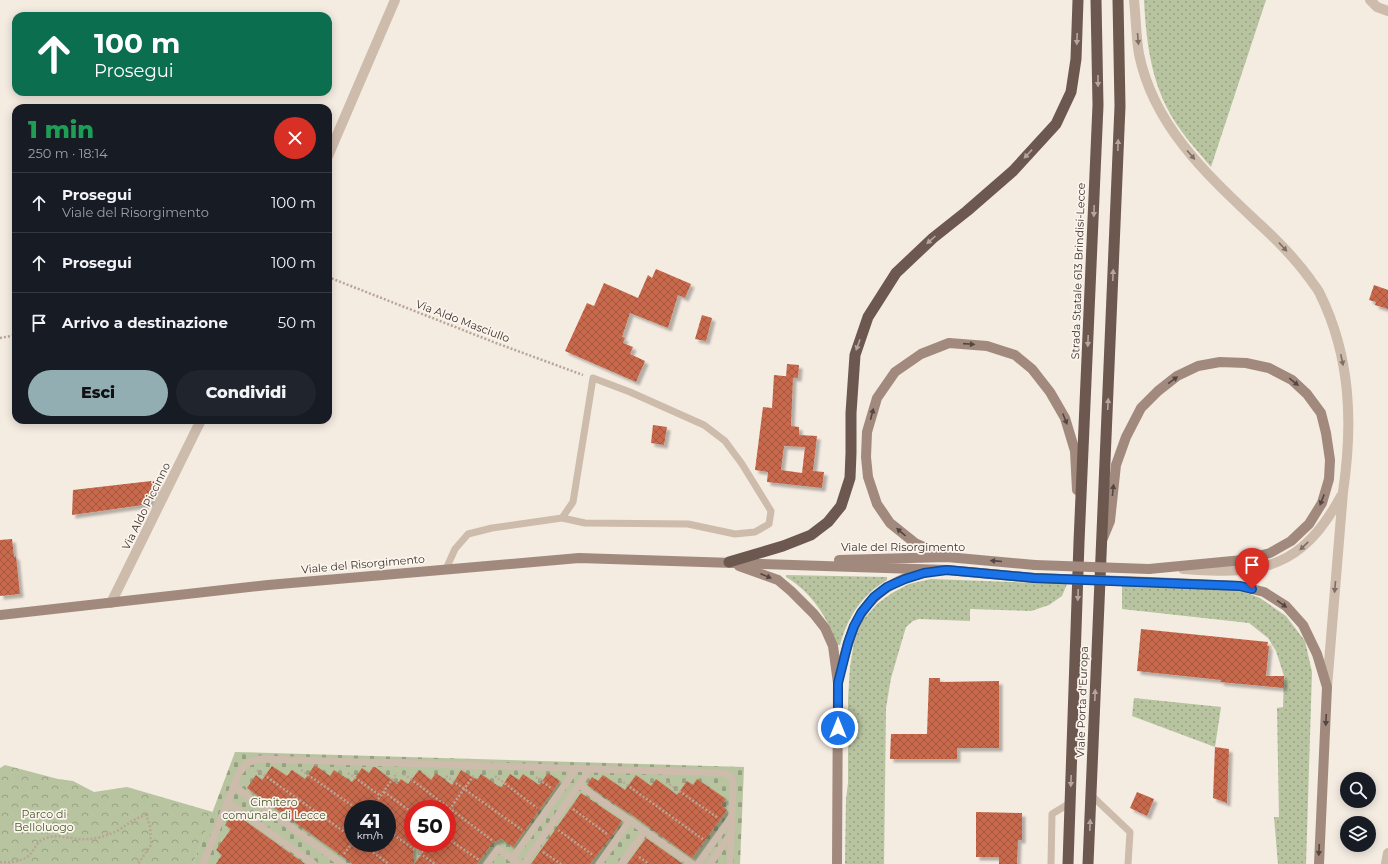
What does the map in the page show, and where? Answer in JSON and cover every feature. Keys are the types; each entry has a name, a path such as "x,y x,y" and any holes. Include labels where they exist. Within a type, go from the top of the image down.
{"highway":[{"path":"729,562 783,546 812,534 828,522 841,506 850,478 851,413 855,355 868,317 896,273 934,238 1013,171 1056,124 1071,92 1076,59 1078,0"},
{"name":"Strada Statale 613 Brindisi-Lecce","path":"1079,542 1098,105 1096,0"},
{"path":"1102,541 1120,106 1118,0"},
{"name":"Viale Porta d'Europa","path":"1088,864 1102,541"},
{"name":"Viale Porta d'Europa","path":"1068,864 1079,542"}],"main road":[{"path":"948,557 915,544 890,523 877,504 868,477 866,457 867,432 876,398 895,372 921,354 949,343 987,346 1015,355 1032,370 1050,392 1065,418 1075,451 1079,542"},
{"name":"Viale del Risorgimento","path":"729,562 948,557 1035,565 1149,568 1243,560 1270,552 1292,541 1309,524 1322,503 1328,479 1330,460 1321,413 1307,394 1292,380 1269,368 1246,363 1220,362 1198,366 1177,376 1158,391 1141,408 1126,437 1116,465 1110,521 1102,541"},
{"name":"Viale del Risorgimento","path":"0,615 268,585 579,558 947,570 1034,578 1240,586 1264,592 1286,606 1304,625 1317,654 1327,687 1319,864"},
{"path":"729,562 778,580 814,614 825,628 833,646 838,683 837,864"},
{"path":"838,683 854,626 861,613 874,597 887,587 905,579 924,573 947,570"}],"street":[{"path":"332,147 396,0"},
{"path":"1134,0 1139,54 1150,89 1164,119 1188,153 1222,189 1274,238 1299,265 1320,293 1338,338 1347,380 1347,468 1343,492 1327,687"},
{"path":"1370,0 1377,7 1388,11"},
{"name":"Via Aldo Piccinno","path":"111,603 199,424"},
{"path":"1149,568 1242,570 1272,565 1297,553 1318,532 1331,515 1343,492"},
{"path":"1386,864 1388,853"}],"lane":[{"path":"446,569 455,549 468,534 492,528 562,518 585,523 688,524 735,534 755,532 769,524 772,511 742,464 725,441 704,425 630,392 593,378 573,502 562,518"},
{"path":"203,864 239,773 247,763 259,759 724,773 732,777 733,786 730,864"},
{"path":"512,859 576,769"},
{"path":"524,864 590,769"},
{"path":"579,785 692,864"},
{"path":"234,786 341,863"},
{"path":"1091,795 1130,832 1128,864"},
{"path":"228,802 314,864"},
{"path":"1052,864 1052,814 1070,803"},
{"path":"698,864 732,816"},
{"path":"600,863 630,820"},
{"path":"621,864 645,831"},
{"path":"710,864 731,833"},
{"path":"486,864 498,849 519,864"}],"path":[{"name":"Via Aldo Masciullo","path":"332,279 488,340 593,378"},
{"path":"0,338 12,336"},
{"path":"286,760 344,800"},
{"path":"331,761 381,796"},
{"path":"247,763 344,832"},
{"path":"430,764 528,835"},
{"path":"456,800 480,766 544,814"},
{"path":"521,767 558,794"},
{"path":"378,800 399,770 439,800"},
{"path":"605,770 711,845"},
{"path":"652,771 726,824"},
{"path":"384,792 404,806"},
{"path":"566,804 616,840"},
{"path":"456,813 496,843 498,849"},
{"path":"0,862 11,863 27,857 37,843 47,837 87,840 102,837 120,829 137,817 146,815 150,826 151,845 138,864"},
{"path":"551,825 600,863"},
{"path":"396,836 435,864"},
{"path":"456,844 486,864"},
{"path":"536,847 561,864"},
{"path":"341,863 347,852"},
{"path":"372,852 389,864"}],"green space":[{"path":"1144,0 1266,0 1211,167 1176,124 1161,95 1150,55"},
{"path":"786,575 887,577 887,580 870,592 857,607 847,625 840,645 837,645 833,634 818,606 804,590 786,577"},
{"path":"931,579 1067,584 1062,596 1049,605 1031,611 970,609 970,621 919,619 913,621 906,627 891,678 886,708 884,864 845,864 846,799 848,783 848,699 850,667 854,642 862,621 877,604 892,593 909,584"},
{"path":"1122,585 1237,589 1260,598 1286,616 1305,641 1312,672 1306,864 1278,864 1274,817 1279,817 1277,708 1283,707 1284,676 1276,651 1268,638 1249,623 1122,609"},
{"path":"1134,698 1221,707 1215,747 1132,716"},
{"name":"Cimitero comunale di Lecce","path":"235,752 744,767 740,864 193,864"},
{"name":"Parco di Belloluogo","path":"5,765 58,779 73,781 94,792 127,787 213,812 193,864 0,864 0,768"}],"building":[{"path":"656,269 691,284 685,298 678,295 668,328 630,313 622,337 625,338 623,343 633,347 630,354 645,361 636,382 565,351 587,303 594,306 604,283 638,298 648,275 652,278"},
{"path":"1374,285 1388,290 1388,309 1375,305 1376,302 1369,300"},
{"path":"702,315 712,318 706,341 695,339"},
{"path":"787,364 799,365 798,378 786,377"},
{"path":"774,375 793,377 791,426 799,427 799,435 817,436 813,471 824,472 822,488 767,482 768,472 755,470 763,407 772,408","holes":["784,446 805,447 802,473 781,470"]},
{"path":"653,425 667,427 664,445 651,443"},
{"path":"160,480 150,504 72,515 73,490"},
{"path":"12,539 14,557 16,556 20,594 0,596 0,540"},
{"path":"1141,629 1268,642 1267,646 1269,646 1266,676 1284,676 1284,688 1220,682 1221,680 1137,671"},
{"path":"929,678 940,678 940,682 999,681 999,748 957,748 957,759 890,759 891,734 927,734"},
{"path":"1215,747 1229,749 1227,803 1213,798"},
{"path":"272,766 287,776 292,770 305,779 314,766 316,766 330,776 334,770 352,782 362,768 369,773 373,767 375,767 397,784 401,779 408,784 419,770 431,780 436,773 452,785 461,770 477,780 481,774 501,788 510,774 519,780 523,774 539,785 548,773 560,781 513,847 502,839 493,842 477,864 414,864 423,852 456,852 456,800 404,800 404,852 413,852 413,864 353,864 247,788 256,775 262,780"},
{"path":"603,775 625,790 636,775 651,786 656,779 677,795 687,781 693,785 697,779 726,799 721,805 727,810 692,858 628,812 587,785 592,777 598,781"},
{"path":"1137,792 1154,799 1147,816 1130,808"},
{"path":"581,793 622,821 614,833 590,864 531,864"},
{"path":"976,812 1022,813 1022,840 1018,840 1017,864 999,864 999,857 976,857"},
{"path":"234,813 305,864 216,864 222,855 216,850 231,829 225,825"},
{"path":"646,838 683,864 627,864"}],"route":[{"path":"838,728 838,683 854,626 861,613 874,597 887,587 905,579 924,573 947,570 1034,578 1240,586 1252,589"}]}
